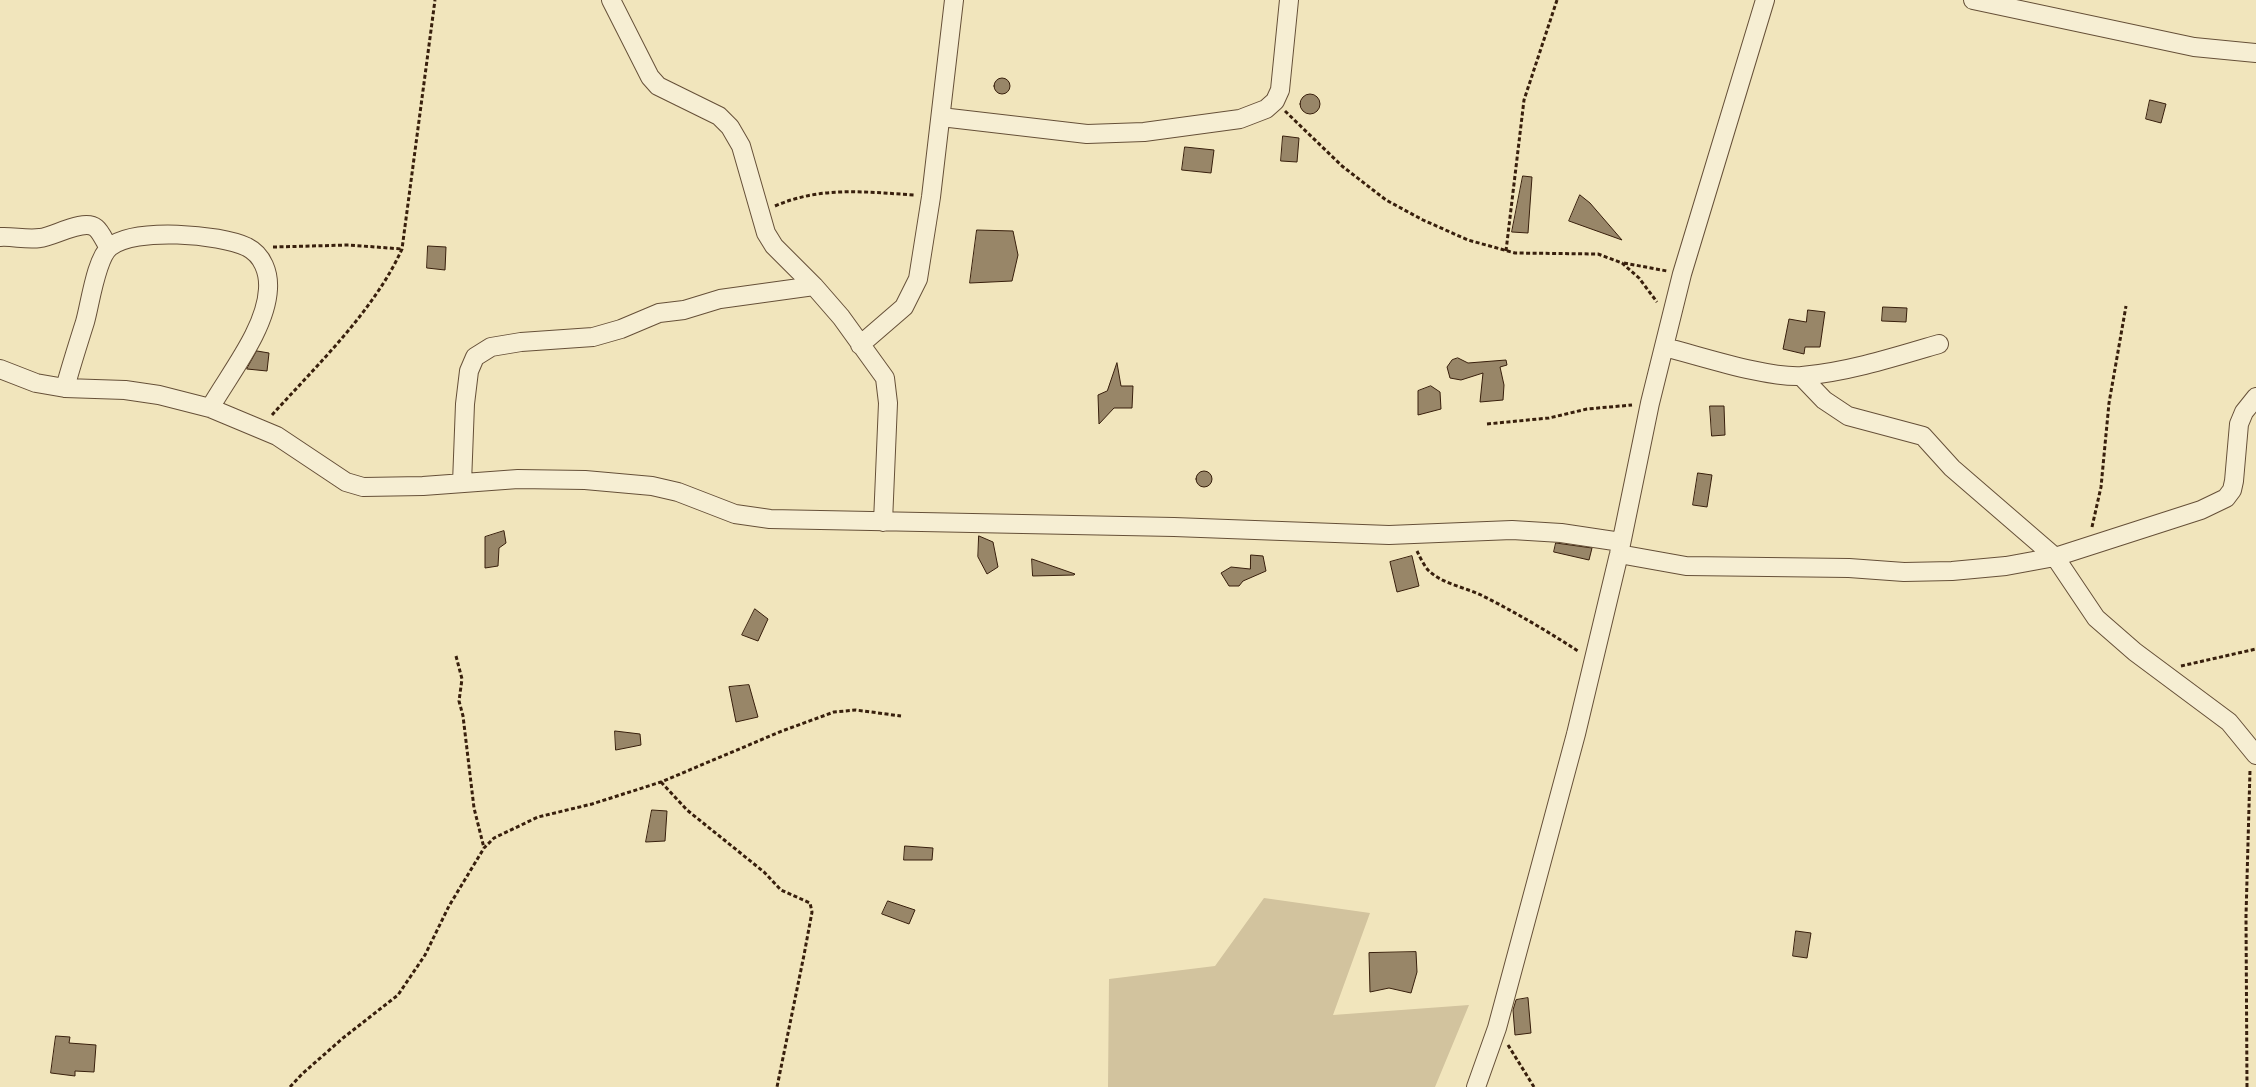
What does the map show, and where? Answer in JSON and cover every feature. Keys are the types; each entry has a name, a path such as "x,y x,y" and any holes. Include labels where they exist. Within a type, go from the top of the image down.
{"street":[{"path":"611,0 650,78 658,86 719,116 730,127 741,146 766,233 774,246 814,286 841,318 884,378 888,403 883,522"},
{"path":"860,345 904,307 918,279 931,197 954,0"},
{"path":"941,117 1087,134 1144,132 1240,119 1266,109 1275,101 1281,81 1290,0"},
{"path":"1476,1087 1497,1028 1594,661 1650,403 1682,274 1765,0"},
{"path":"1973,0 2194,46 2256,53"},
{"path":"0,237 28,240 42,238 75,226 89,225 96,228 108,248"},
{"path":"65,388 98,269 108,248 123,240 175,233 224,241 247,248 258,256 264,264 267,275 268,290 262,318 248,348 210,408"},
{"path":"462,483 465,404 469,371 476,357 491,348 521,342 593,337 621,329 659,314 684,310 720,299 814,286"},
{"path":"1664,347 1772,374 1801,376 1893,358 1940,344"},
{"path":"0,369 36,383 65,388 125,390 159,395 210,408 277,436 346,482 363,487 423,486 518,479 585,480 652,486 678,492 735,514 770,519 1409,534 1512,530 1561,534 1686,566 1849,568 1904,572 1952,571 1997,567 2054,557 2201,510 2226,498 2232,490 2234,481 2239,424 2244,412 2256,397"},
{"path":"1801,376 1824,400 1848,416 1923,436 1952,468 2054,557 2096,618 2134,652 2229,722 2254,752"}],"path":[{"path":"260,429 364,309 392,272 402,249 435,0"},
{"path":"1506,251 1524,100 1557,0"},
{"path":"1275,101 1342,166 1386,200 1423,220 1468,240 1506,251 1544,255 1598,254 1622,262 1682,274"},
{"path":"761,212 787,201 821,192 845,190 931,197"},
{"path":"247,248 349,245 402,249"},
{"path":"1622,262 1640,278 1670,321"},
{"path":"2083,548 2094,524 2101,486 2109,403 2126,306"},
{"path":"1487,424 1549,418 1588,409 1650,403"},
{"path":"1409,534 1428,570 1446,582 1468,589 1541,627 1594,661"},
{"path":"2160,672 2256,649"},
{"path":"456,656 462,679 459,701 463,716 474,808 484,848"},
{"path":"290,1087 302,1074 398,995 411,979 449,906 484,848 494,838 538,817 592,804 661,782 782,731 834,712 856,710 901,716"},
{"path":"2247,1087 2246,916 2254,752"},
{"path":"661,782 687,810 764,872 781,890 810,903 812,912 777,1087"},
{"path":"1497,1028 1534,1087"}],"shaded area":[{"path":"1264,898 1370,913 1333,1015 1469,1005 1435,1087 1108,1087 1109,979 1215,966"}],"building":[{"path":"1002,78 1010,86 1002,94 994,86"},
{"path":"1310,94 1317,97 1320,104 1317,111 1310,114 1303,111 1300,104 1303,97"},
{"path":"2150,100 2166,104 2161,123 2146,119"},
{"path":"1283,136 1299,138 1297,162 1281,161"},
{"path":"1185,147 1214,150 1211,173 1182,170"},
{"path":"1523,176 1532,177 1528,233 1512,232"},
{"path":"1580,195 1590,203 1622,240 1569,221"},
{"path":"977,230 1013,231 1018,255 1012,281 970,283"},
{"path":"428,246 446,247 445,270 427,268"},
{"path":"1883,307 1907,308 1906,322 1882,321"},
{"path":"1808,310 1825,312 1820,347 1805,347 1804,354 1783,349 1789,319 1806,322"},
{"path":"257,351 269,353 267,371 247,369"},
{"path":"1458,358 1468,363 1506,360 1507,365 1500,367 1504,385 1503,400 1480,402 1483,373 1461,380 1450,378 1447,367 1452,360"},
{"path":"1117,363 1121,386 1133,386 1132,408 1114,408 1099,424 1098,395 1107,391"},
{"path":"1431,386 1440,392 1441,409 1418,415 1418,391"},
{"path":"1710,406 1724,406 1725,435 1712,436"},
{"path":"1204,471 1212,479 1204,487 1196,479"},
{"path":"1698,473 1712,475 1707,507 1693,505"},
{"path":"504,531 506,543 499,548 498,566 485,568 485,537"},
{"path":"979,536 993,542 998,567 987,574 978,557"},
{"path":"1556,543 1592,548 1589,560 1554,552"},
{"path":"1251,555 1263,556 1266,571 1243,581 1239,586 1229,586 1221,573 1231,567 1250,569"},
{"path":"1412,556 1419,586 1397,592 1390,562"},
{"path":"1032,559 1075,574 1033,576"},
{"path":"755,609 768,619 758,641 742,635"},
{"path":"749,685 758,717 736,722 729,687"},
{"path":"615,731 640,734 641,745 616,750"},
{"path":"652,810 667,811 665,841 646,842"},
{"path":"905,846 933,848 932,860 904,860"},
{"path":"888,901 915,910 909,924 882,914"},
{"path":"1796,931 1811,933 1807,958 1793,956"},
{"path":"1416,952 1417,972 1411,993 1389,988 1370,992 1369,953"},
{"path":"1528,998 1531,1033 1515,1035 1513,1010 1516,1000"},
{"path":"56,1036 70,1037 69,1043 96,1045 94,1072 75,1071 75,1076 51,1073"}]}
